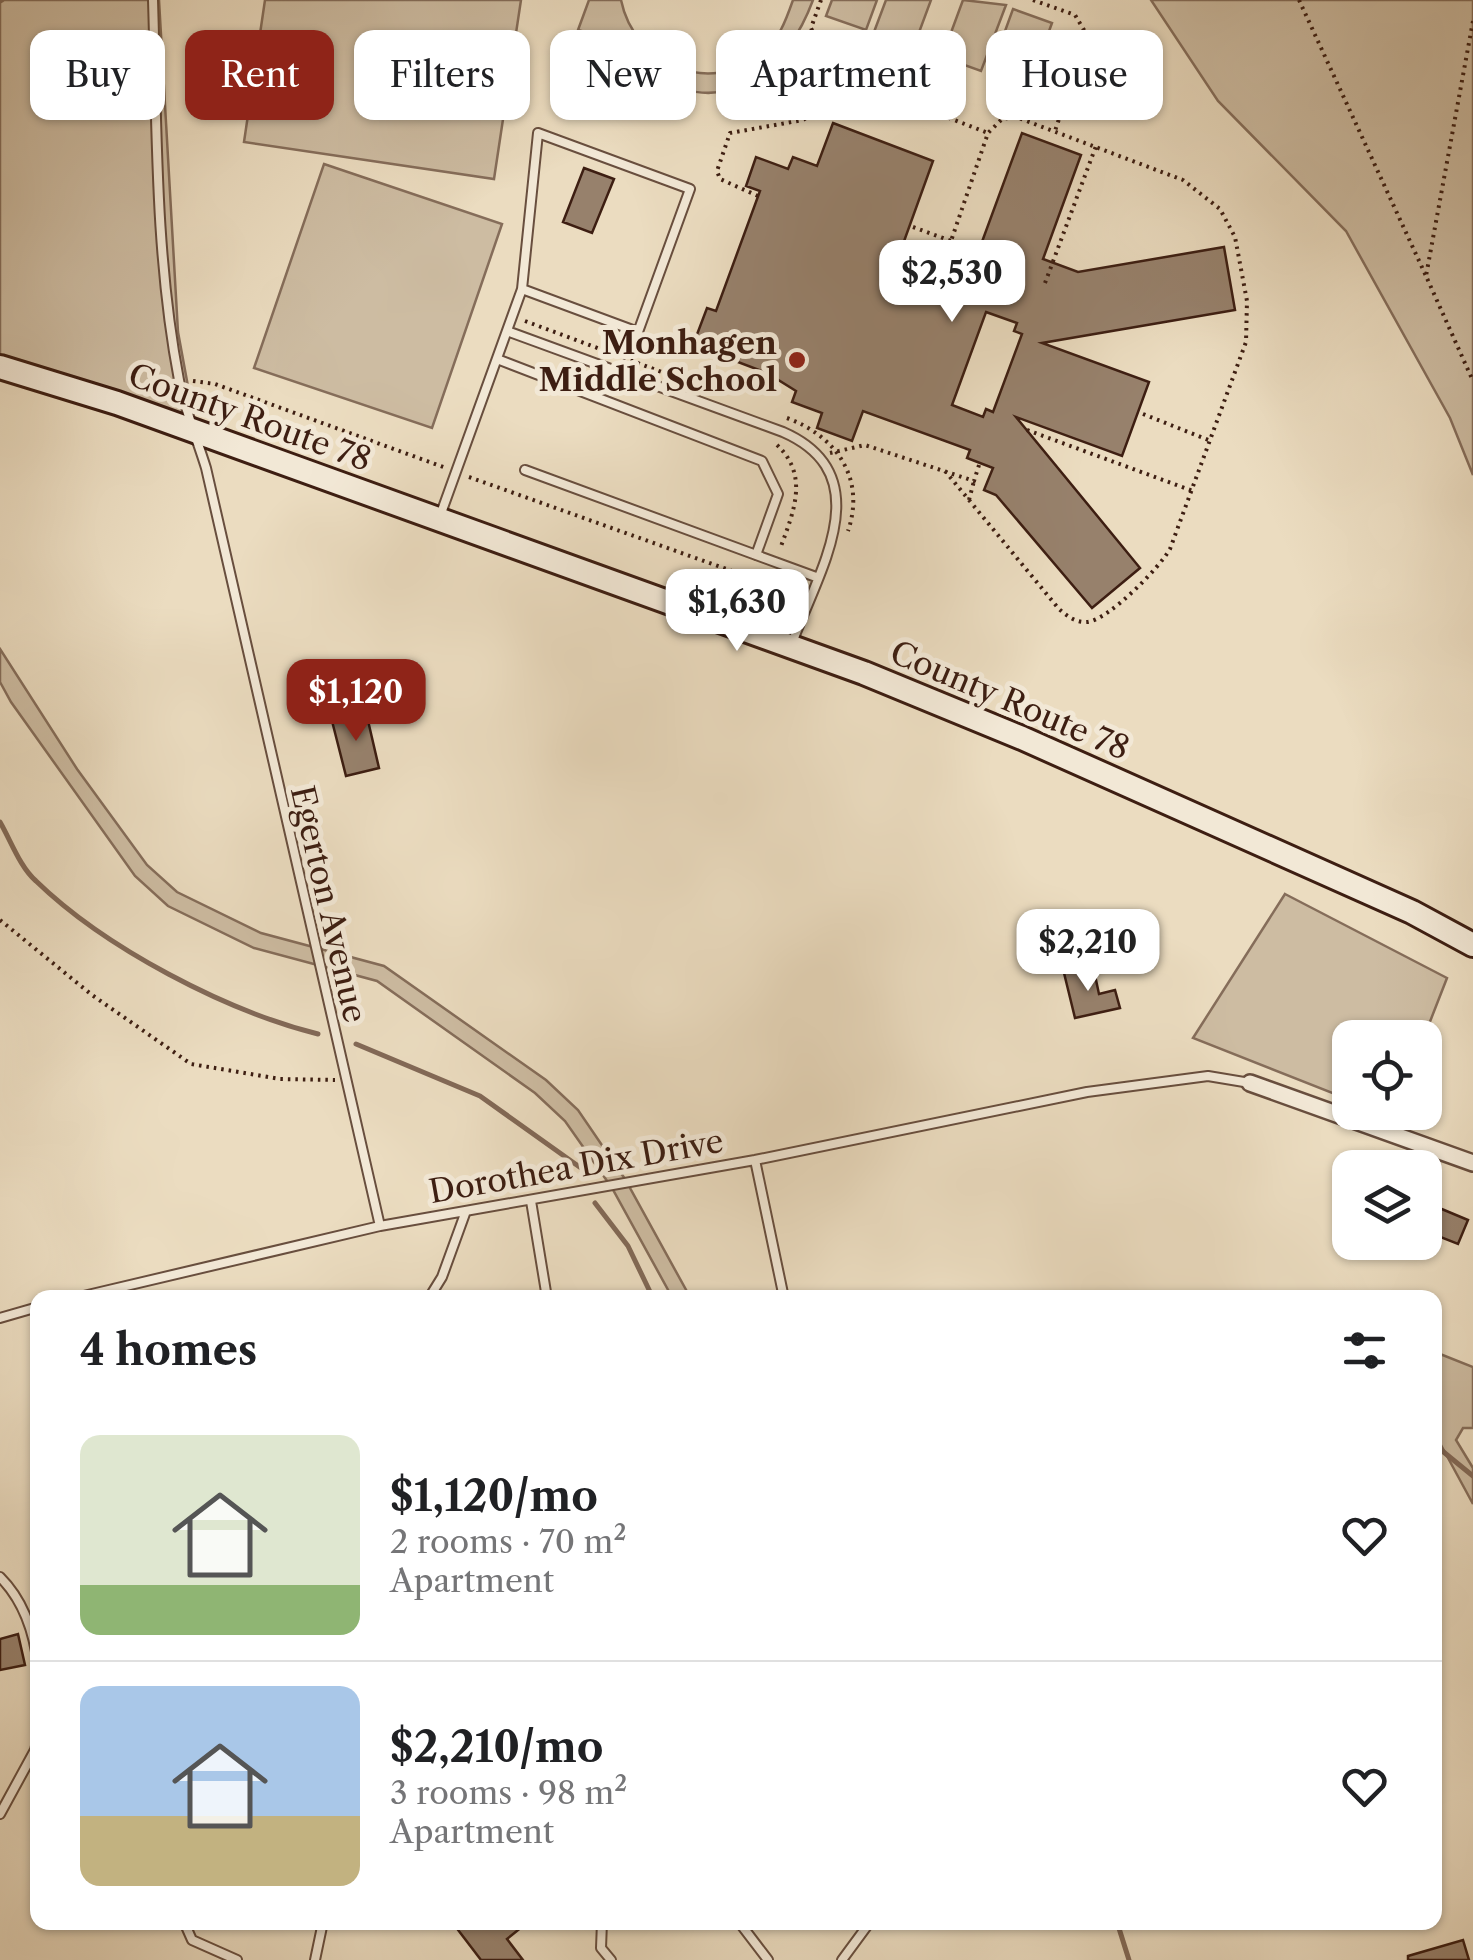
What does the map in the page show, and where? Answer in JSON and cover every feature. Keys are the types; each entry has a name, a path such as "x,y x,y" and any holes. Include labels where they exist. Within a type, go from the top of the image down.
{"street":[{"name":"County Route 78","path":"0,367 204,435 790,647 1022,738 1412,912 1473,945"},
{"path":"1250,1083 1473,1163"}],"lane":[{"name":"Egerton Avenue","path":"153,0 159,198 168,306 180,384 204,435 344,1080 380,1226"},
{"path":"438,520 522,290 538,133 690,189 638,332 522,290"},
{"path":"507,332 783,432 809,444 824,458 839,500 836,523 790,647"},
{"path":"497,359 762,461 778,494 756,555"},
{"path":"525,470 816,577"},
{"name":"Dorothea Dix Drive","path":"104,1290 380,1226 755,1160 1086,1092 1208,1076 1250,1083"},
{"path":"755,1160 782,1290"},
{"path":"531,1200 545,1290"},
{"path":"435,1290 466,1212"},
{"path":"0,1318 30,1309"},
{"path":"0,1577 30,1626"},
{"path":"0,1814 30,1761"},
{"path":"188,1930 192,1940 237,1960"},
{"path":"315,1960 321,1930"},
{"path":"602,1930 601,1948 611,1960"},
{"path":"745,1930 768,1960"},
{"path":"842,1960 864,1930"}],"path":[{"path":"812,30 821,0"},
{"path":"1033,0 1075,15 1087,35 1055,131"},
{"path":"1299,0 1473,381"},
{"path":"1426,276 1473,21"},
{"path":"945,471 1059,609 1087,622 1102,615 1161,565 1211,441 1248,331 1235,237 1220,209 1204,193 1170,174 1016,117 1002,119 988,132 951,241"},
{"path":"758,196 720,179 717,171 730,133 803,120"},
{"path":"956,120 988,132"},
{"path":"1045,283 1096,146"},
{"path":"913,227 976,250 970,266"},
{"path":"190,366 204,435"},
{"path":"194,381 215,384 446,468"},
{"path":"1144,414 1211,441"},
{"path":"1028,430 1192,491"},
{"path":"824,458 837,449 865,444 974,480"},
{"path":"969,500 979,464"},
{"path":"465,476 799,595"},
{"path":"0,920 92,995 191,1064 280,1079 344,1080"}],"shaded area":[{"path":"0,0 159,0 161,30 30,30 30,120 165,120 165,105 178,332 196,430 0,365"},
{"path":"265,0 521,0 516,30 354,30 354,120 503,120 494,179 244,142 247,120 334,120 334,30 261,30"},
{"path":"589,0 621,0 634,30 578,30"},
{"path":"793,0 813,0 799,30 780,30"},
{"path":"832,0 877,0 866,30 826,16"},
{"path":"886,0 931,0 920,30 875,30"},
{"path":"963,0 1006,5 997,30 986,30 986,58 981,71 966,66 966,30 952,30"},
{"path":"1151,0 1473,0 1473,475 1450,418 1346,231 1218,101"},
{"path":"1013,9 1052,23 1049,30 1005,30"},
{"path":"696,73 716,73 716,92 696,91"},
{"path":"324,164 502,224 432,428 254,368"},
{"path":"0,649 77,769 147,865 177,892 261,933 384,966 546,1080 578,1110 625,1179 686,1290 668,1290 612,1188 565,1121 535,1093 377,981 254,948 168,906 135,876 0,682"},
{"path":"1285,894 1447,978 1431,1020 1332,1020 1332,1093 1193,1038"},
{"path":"1442,1355 1473,1367 1473,1428 1463,1428 1456,1440 1473,1468 1473,1504 1442,1447"}],"building":[{"name":"Monhagen Middle School","path":"833,123 933,161 903,244 941,250 972,269 1022,133 1081,155 1043,259 1078,272 1224,247 1235,310 1042,343 1149,382 1122,456 1016,417 1140,568 1092,608 996,495 984,490 993,468 967,458 970,450 863,411 852,441 817,428 822,413 792,402 796,391 767,373 693,345 707,308 716,311 760,191 746,186 756,157 788,169 793,157 817,166","holes":["986,312 1017,323 1014,331 1022,334 993,412 986,409 983,417 952,405"]},
{"path":"584,168 614,179 592,233 563,222"},
{"path":"366,712 379,768 346,776 332,721"},
{"path":"1093,966 1099,994 1115,990 1120,1008 1075,1018 1064,973"},
{"path":"1442,1209 1468,1220 1458,1244 1442,1238"},
{"path":"18,1634 25,1665 0,1670 0,1639"},
{"path":"458,1930 518,1930 507,1939 523,1960 481,1960"},
{"path":"1463,1940 1469,1960 1408,1960 1408,1956"}],"waterway":[{"path":"0,822 30,875 96,930 207,993 282,1024 318,1034"},
{"path":"356,1044 480,1096 588,1173"},
{"path":"595,1203 628,1246 649,1290"},
{"path":"1442,1451 1473,1476"},
{"path":"1120,1930 1129,1960"}],"place":[{"name":"Monhagen Middle School","path":"797,360"}]}
